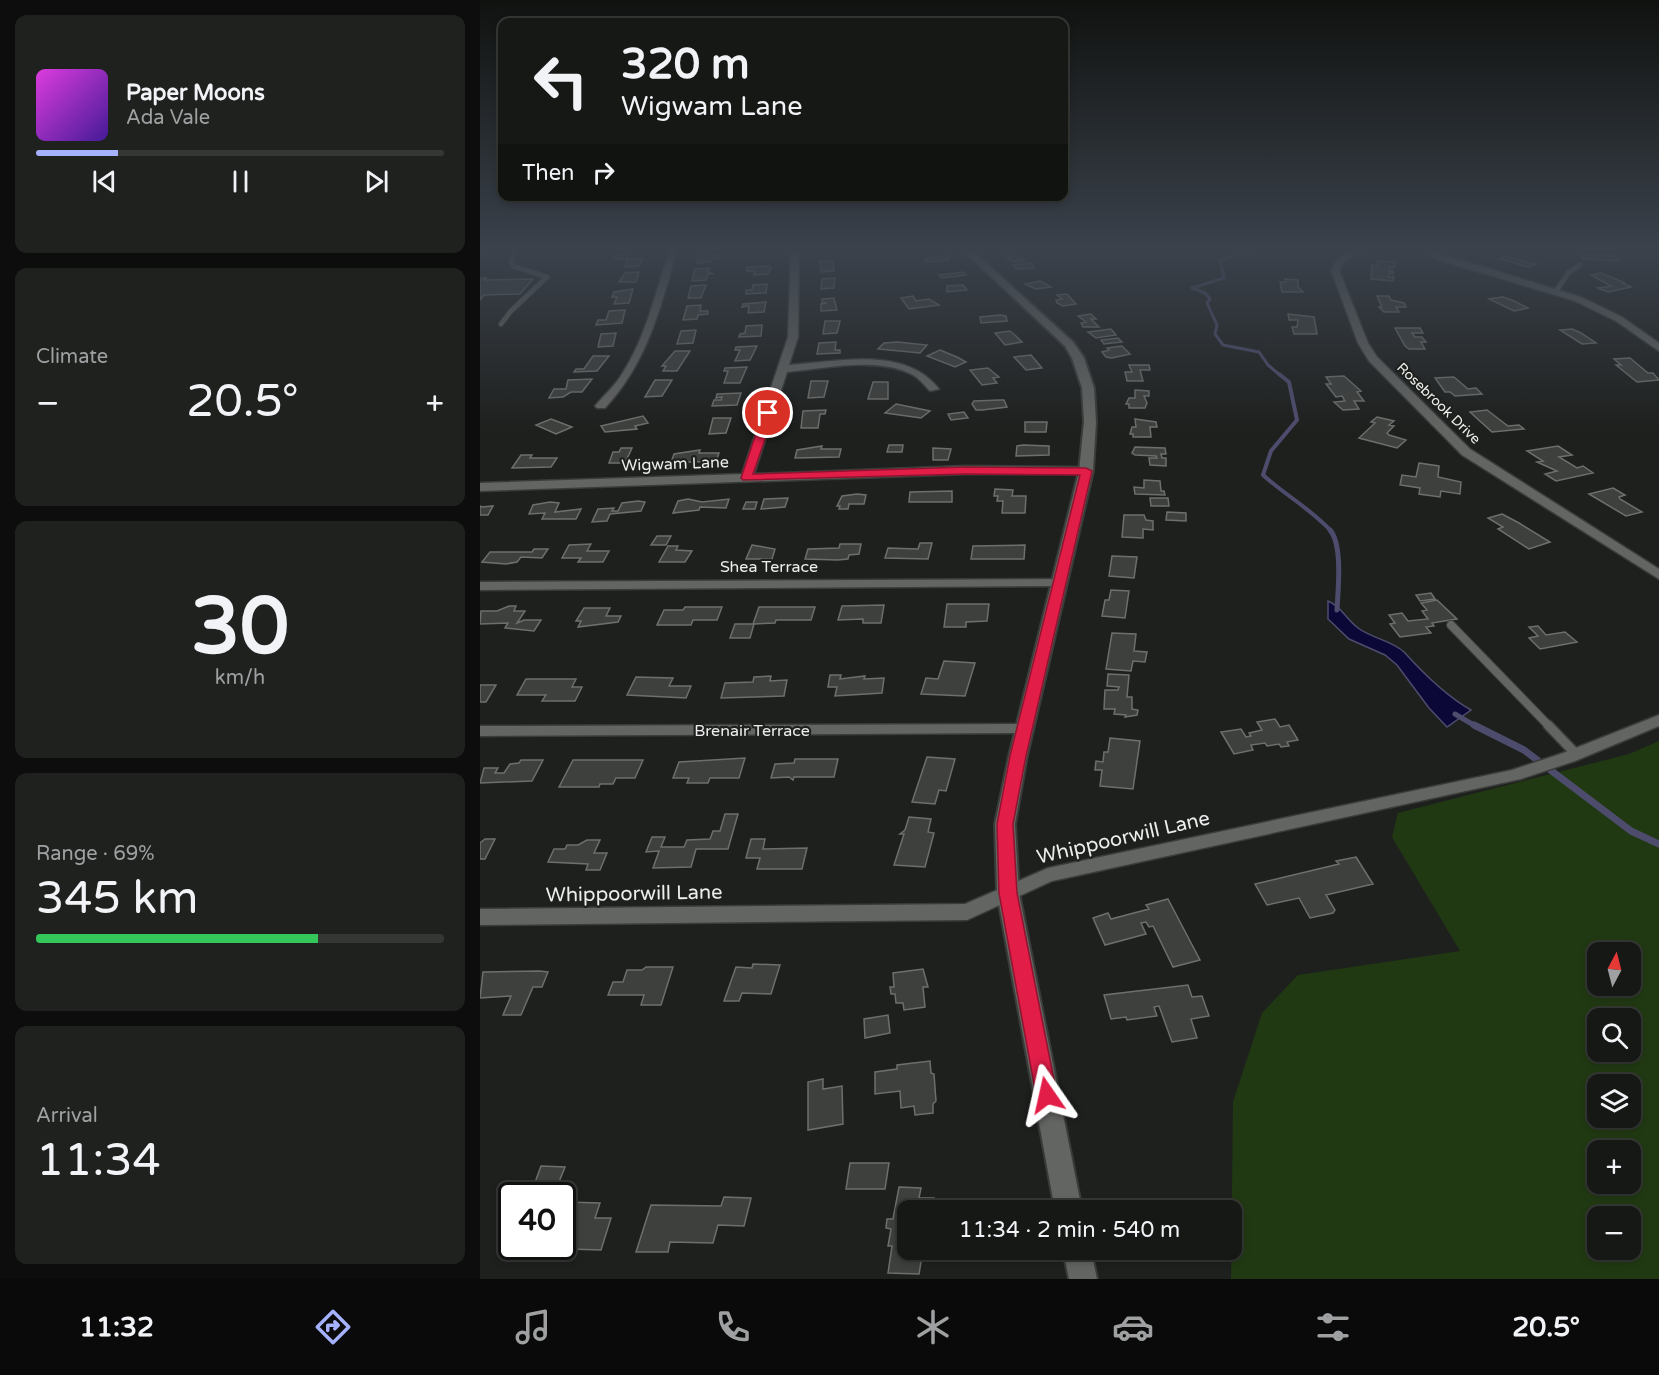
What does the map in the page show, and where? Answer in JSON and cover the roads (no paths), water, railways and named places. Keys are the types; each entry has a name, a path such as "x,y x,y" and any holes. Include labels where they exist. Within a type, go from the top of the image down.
{"street":[{"path":"601,406 615,394 642,350 654,311"},
{"path":"747,478 793,336 794,311"},
{"path":"1033,311 1069,344 1081,361 1086,374 1090,423 1086,471 1024,729 1005,824 1008,893 1067,1200"},
{"name":"Rosebrook Drive","path":"1351,311 1363,343 1373,359 1466,452 1659,575"},
{"path":"1600,311 1619,319 1659,348"},
{"path":"783,369 863,364 894,366 919,374 934,389"},
{"name":"Wigwam Lane","path":"480,487 966,470 1086,471"},
{"name":"Shea Terrace","path":"480,586 1058,583"},
{"name":"Whippoorwill Lane","path":"480,917 967,912 1048,875 1515,775 1573,756 1659,720"},
{"name":"Brenair Terrace","path":"480,731 1024,729"},
{"path":"1079,1260 1083,1279"}],"lane":[{"path":"501,324 509,311"},
{"path":"1451,625 1573,756"}],"waterway":[{"path":"1210,311 1217,325 1215,334 1223,345 1259,352 1268,365 1281,376"},
{"path":"1279,374 1289,382 1297,420 1271,451 1263,475 1330,530"},
{"path":"1330,530 1337,546 1338,557 1337,610"},
{"path":"1455,714 1477,727"},
{"path":"1474,725 1524,750 1631,831 1659,844"}]}
